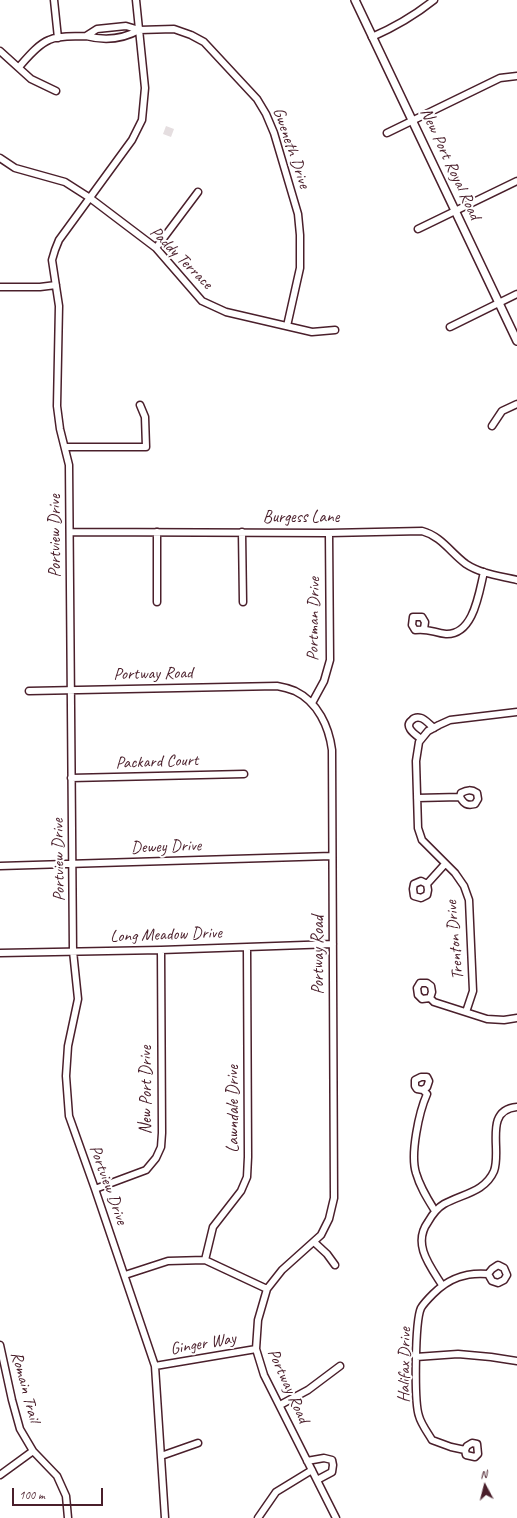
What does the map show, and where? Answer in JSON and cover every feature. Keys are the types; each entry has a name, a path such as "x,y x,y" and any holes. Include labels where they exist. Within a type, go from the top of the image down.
{"street":[{"path":"54,0 58,38"},
{"name":"Portview Drive","path":"136,0 145,88 142,120 132,140 59,240 52,260 59,306 57,406 60,429 69,466 71,532 70,690 73,951 78,999 68,1046 66,1076 69,1116 125,1275 155,1366 165,1518"},
{"name":"New Port Royal Road","path":"355,0 517,341"},
{"path":"372,37 415,15 434,0"},
{"path":"86,36 97,29 126,26 139,30"},
{"name":"Gweneth Drive","path":"139,30 174,29 191,35 204,42 257,98 266,114 274,133 298,214 300,235 300,268 288,326"},
{"path":"18,67 48,40 86,36 98,39 127,36 139,30"},
{"path":"0,51 31,79 56,91"},
{"path":"387,133 412,119 500,78 517,76"},
{"name":"Paddy Terrace","path":"0,158 15,168 65,182 90,198 156,248 202,301 226,312 312,332 335,330"},
{"path":"418,229 517,181"},
{"path":"156,248 198,192"},
{"path":"0,287 40,287 56,285"},
{"path":"450,327 517,294"},
{"path":"492,426 502,411 517,404"},
{"path":"65,447 146,447 145,417 140,405"},
{"name":"Burgess Lane","path":"71,532 329,533 422,531 437,537 467,564 484,572 517,580"},
{"path":"156,532 158,602"},
{"path":"242,532 243,602"},
{"name":"Portman Drive","path":"312,703 324,681 330,660 329,533"},
{"path":"424,629 448,634 462,629 473,614 484,572"},
{"name":"Portway Road","path":"29,691 277,686 296,691 312,703 321,716 330,735 332,750 334,1198 329,1219 321,1234 282,1270 267,1289 258,1320 256,1349 264,1375 336,1518"},
{"path":"434,728 422,718 415,718 410,721 408,725 410,730 421,739 428,731 434,728 450,720 517,712"},
{"name":"Trenton Drive","path":"421,739 416,761 418,828 422,840 446,864 464,886 469,900 473,991 466,1012"},
{"name":"Packard Court","path":"71,778 244,774"},
{"path":"417,798 460,797"},
{"name":"Dewey Drive","path":"0,866 332,856"},
{"path":"427,884 446,864"},
{"name":"Long Meadow Drive","path":"0,953 161,950 332,944"},
{"name":"Lawndale Drive","path":"205,1260 213,1227 241,1191 246,1177 248,1157 247,947"},
{"name":"New Port Drive","path":"95,1189 146,1170 156,1158 161,1147 161,950"},
{"path":"430,998 434,1002 487,1019 504,1020 517,1018"},
{"path":"423,1090 427,1094 418,1125 414,1153 415,1171 422,1190 435,1211"},
{"path":"442,1285 428,1264 422,1250 421,1238 425,1226 435,1211 444,1204 475,1191 484,1184 494,1171 496,1161 496,1124 502,1113 510,1107 517,1106"},
{"path":"314,1242 327,1254 335,1265"},
{"path":"125,1275 168,1261 205,1260 267,1289"},
{"name":"Halifax Drive","path":"465,1450 432,1440 419,1415 416,1357 421,1309 442,1285 474,1273 488,1274"},
{"name":"Romain Trail","path":"0,1345 3,1374 20,1429 33,1451 57,1476 66,1496 68,1518"},
{"name":"Ginger Way","path":"155,1366 256,1349"},
{"path":"416,1357 458,1354 491,1357 517,1362"},
{"path":"280,1405 308,1390 340,1366"},
{"path":"161,1456 198,1443"},
{"path":"0,1475 33,1451"},
{"path":"308,1460 324,1458 332,1460 332,1472 317,1480"},
{"path":"258,1518 276,1492 312,1470"}],"shaded area":[{"path":"166,126 174,129 171,137 163,134"}]}
